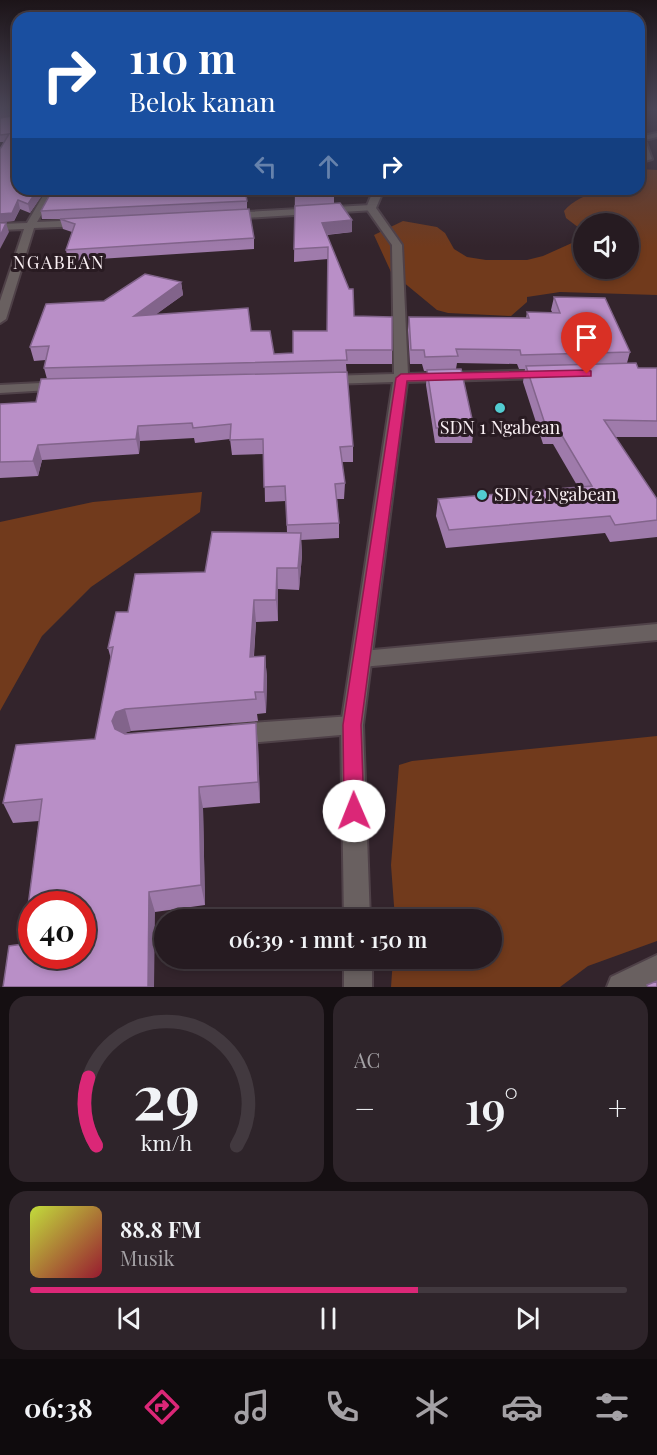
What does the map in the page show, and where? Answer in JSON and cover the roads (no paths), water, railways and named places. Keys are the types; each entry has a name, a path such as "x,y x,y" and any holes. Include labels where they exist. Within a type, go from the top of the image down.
{"street":[{"path":"646,155 648,159"},
{"path":"0,319 30,226 48,195"},
{"path":"371,208 376,195"},
{"path":"216,217 371,208"},
{"path":"357,909 352,725 401,378 397,245 371,208"},
{"path":"0,227 100,222"},
{"path":"318,380 564,374"},
{"path":"0,389 80,386"},
{"path":"362,659 657,632"},
{"path":"212,736 352,725"},
{"path":"357,969 358,987"},
{"path":"621,987 657,969"}],"place":[{"name":"SDN 1 Ngabean","path":"500,408"},
{"name":"SDN 2 Ngabean","path":"482,495"}],"district":[{"name":"NGABEAN","path":"59,263"}]}
